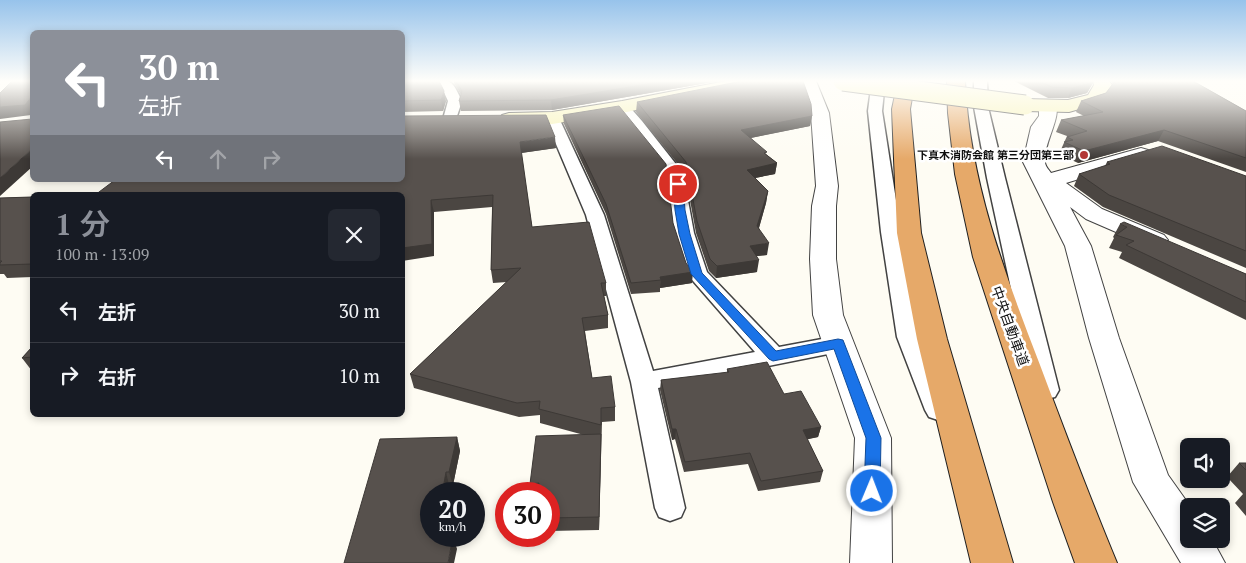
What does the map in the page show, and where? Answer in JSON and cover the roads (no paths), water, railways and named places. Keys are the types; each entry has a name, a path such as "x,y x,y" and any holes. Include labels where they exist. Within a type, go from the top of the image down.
{"highway":[{"path":"901,107 909,233 932,338 992,563"},
{"name":"中央自動車道","path":"957,107 966,174 986,257 1072,502 1096,563"}],"main road":[{"path":"496,119 552,118 620,107"},
{"path":"431,119 468,119"}],"street":[{"path":"818,107 827,186 823,213 823,259 828,315 873,438 871,563"},
{"path":"1048,107 1048,116 1041,127 1034,162 1045,178 1078,246 1104,338 1152,482 1204,563"},
{"path":"1045,178 1157,149"},
{"path":"1045,178 1094,214 1172,248"}],"lane":[{"path":"450,119 454,107"},
{"path":"622,107 675,173 684,234 697,274 773,356"},
{"path":"875,107 891,232 909,337 974,501"},
{"path":"981,107 1072,502"},
{"path":"552,118 596,215 644,382 670,508"},
{"path":"644,382 838,344"}],"place":[{"name":"下真木消防会館 第三分団第三部","path":"1084,155"}]}
